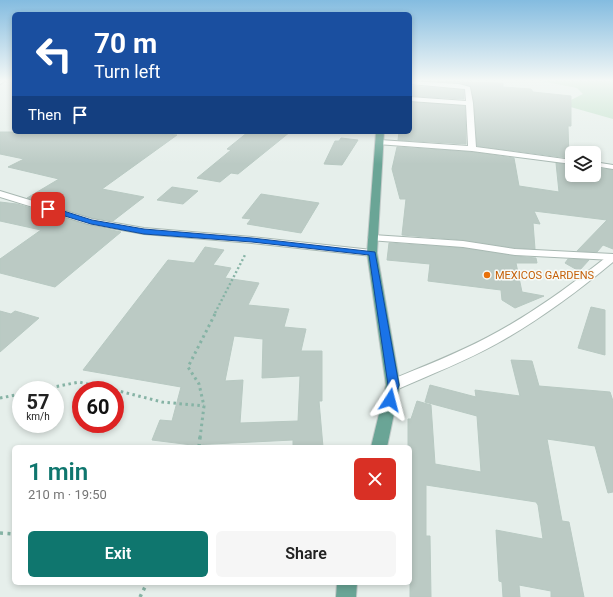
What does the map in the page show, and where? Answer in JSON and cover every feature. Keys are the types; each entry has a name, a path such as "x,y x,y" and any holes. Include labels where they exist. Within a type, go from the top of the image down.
{"main road":[{"path":"378,445 393,385 372,253 380,137"},
{"path":"346,597 347,585"}],"street":[{"path":"470,109 472,149"},
{"path":"380,137 565,161"},
{"path":"601,165 613,167"},
{"path":"0,194 91,222 144,231 252,240 372,253"},
{"path":"374,238 463,244 527,253 613,257"},
{"path":"393,385 475,350 523,322 588,278 613,257"}],"path":[{"path":"199,445 204,406 199,384 188,367 252,240"},
{"path":"124,392 162,402 204,406"},
{"path":"0,398 12,396"},
{"path":"0,534 12,534"},
{"path":"140,597 145,585"}],"green space":[{"path":"577,109 613,109 613,119"}],"building":[{"path":"412,109 465,109 466,144 398,140 399,134 412,134"},
{"path":"474,109 571,109 571,126 568,126 569,146 565,146 565,157 477,146"},
{"path":"0,132 12,132 12,134 177,135 102,189 144,197 113,221 92,218 27,198 59,179 8,167 24,159 0,154"},
{"path":"246,134 288,134 238,174 231,173 220,182 197,178 231,150 227,149"},
{"path":"341,138 358,140 342,165 324,164 335,141 339,141"},
{"path":"397,147 472,152 514,158 519,186 559,192 556,163 565,164 565,182 601,182 601,169 613,170 613,249 603,245 597,252 577,251 607,220 534,211 540,224 533,223 535,249 515,248 463,240 402,235 406,199 400,199 392,169"},
{"path":"172,187 198,191 183,204 157,200"},
{"path":"261,194 319,203 301,233 247,224 251,219 242,218"},
{"path":"0,202 17,204 88,225 121,232 55,287 0,273 0,259 41,230 0,221"},
{"path":"389,243 463,248 536,258 537,263 516,263 522,292 544,296 515,308 502,300 501,290 428,281 430,264 387,260"},
{"path":"205,247 224,250 213,265 231,268 225,278 259,283 248,305 289,309 284,327 306,329 301,351 322,351 322,401 319,401 323,445 293,445 293,440 192,445 152,440 160,420 172,421 181,387 83,370 168,260 194,263","holes":["234,336 263,339 262,378 300,376 298,421 240,423 243,380 225,381"]},
{"path":"568,259 589,260 579,271 565,263"},
{"path":"591,307 605,310 605,355 578,348"},
{"path":"0,311 11,314 15,311 39,318 0,352"},
{"path":"511,360 532,361 539,386 610,392 613,401 613,492 608,493 595,446 547,439 562,521 569,522 584,597 551,597 551,591 519,585 520,597 503,597 502,582 499,581 496,530 543,539 538,505 536,502 426,485 426,536 430,536 431,597 410,597 410,585 412,585 412,445 408,445 408,419 411,419 417,401 431,405 435,464 481,472 477,416 425,402 430,385 476,397 475,390 520,396"}],"place":[{"name":"MEXICOS GARDENS","path":"487,275"}],"route":[{"path":"48,209 91,222 144,231 252,240 372,253 393,385 390,400"}]}
